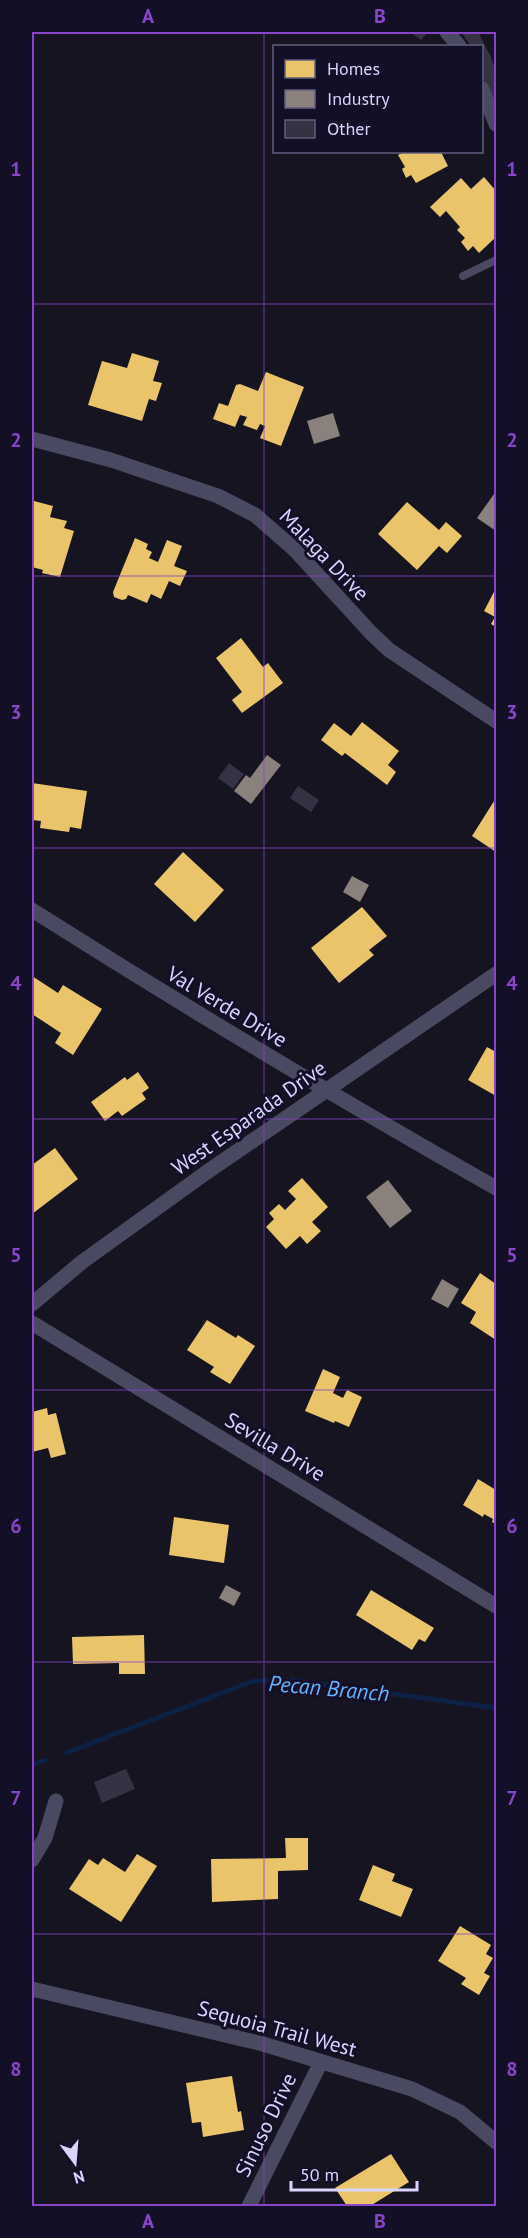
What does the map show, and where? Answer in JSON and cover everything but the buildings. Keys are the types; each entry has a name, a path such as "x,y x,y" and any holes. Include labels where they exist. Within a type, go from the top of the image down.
{"street":[{"path":"447,32 458,45"},
{"path":"483,92 496,124"},
{"name":"Malaga Drive","path":"32,439 111,460 218,496 255,515 294,549 370,633 389,650 496,721"},
{"name":"Val Verde Drive","path":"32,910 148,985 324,1091 496,1188"},
{"name":"West Esparada Drive","path":"32,1304 82,1262 324,1091 496,974"},
{"name":"Sevilla Drive","path":"32,1323 496,1606"},
{"path":"32,1860 45,1838 56,1801"},
{"name":"Sequoia Trail West","path":"32,1989 263,2044 412,2089 436,2099 469,2118 496,2142"},
{"name":"Sinuso Drive","path":"249,2206 321,2062"}],"lane":[{"path":"463,276 496,260"}],"waterway":[{"name":"Pecan Branch","path":"66,1753 253,1681 292,1680 496,1708"},
{"name":"Pecan Branch","path":"32,1765 45,1760"}]}
